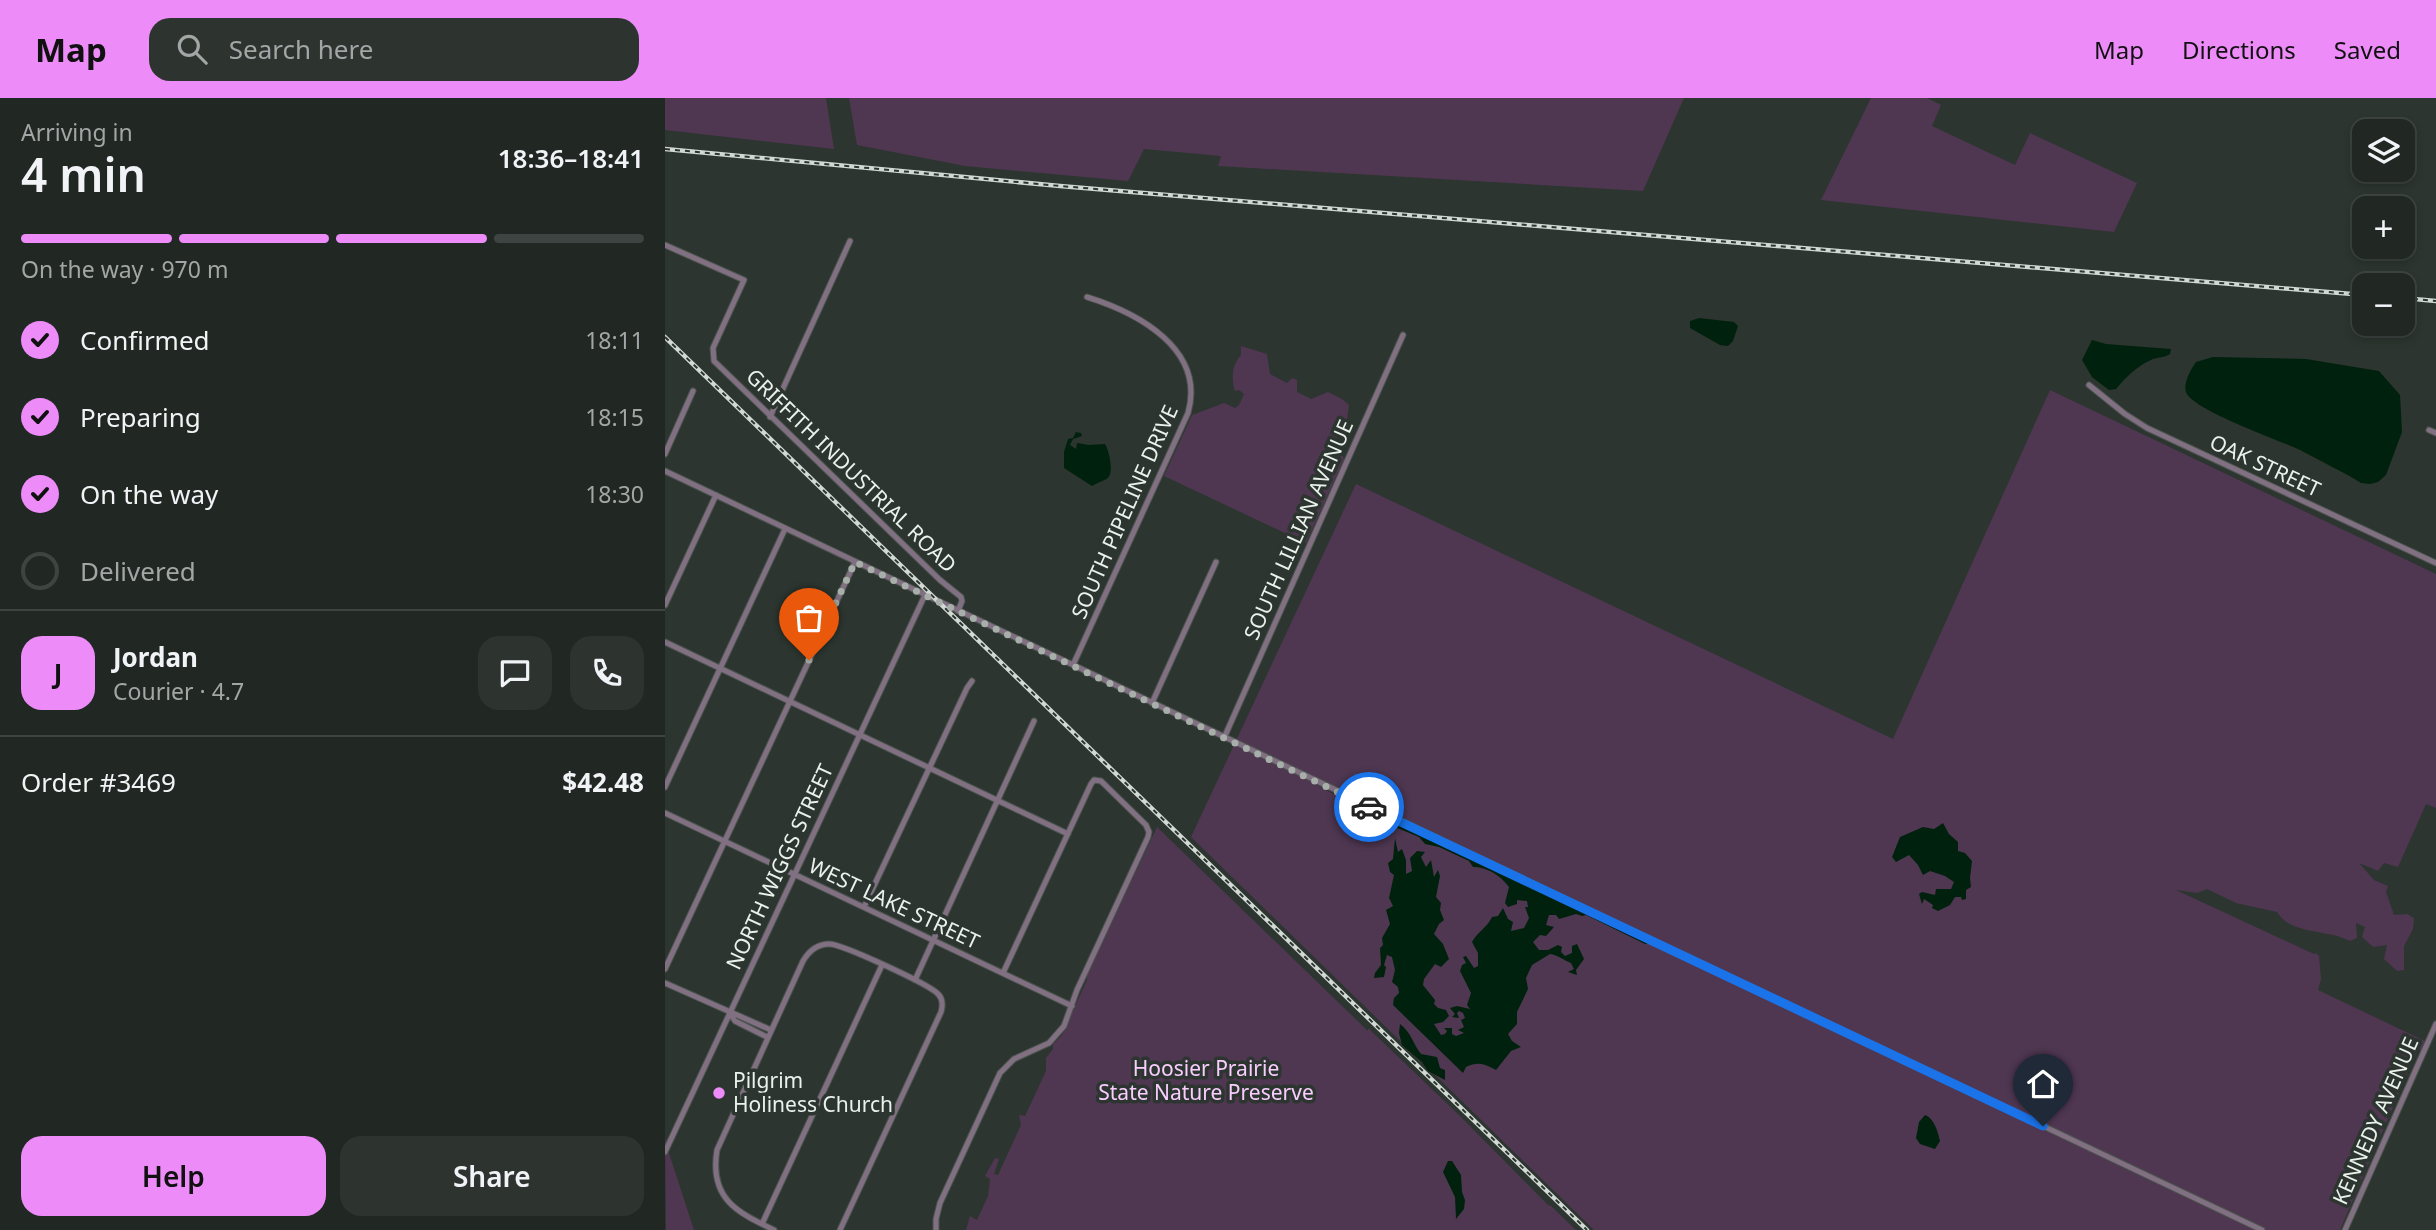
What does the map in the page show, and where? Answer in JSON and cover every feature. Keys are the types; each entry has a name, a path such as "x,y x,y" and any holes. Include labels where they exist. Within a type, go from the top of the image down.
{"street":[{"path":"770,417 850,241"},
{"name":"GRIFFITH INDUSTRIAL ROAD","path":"665,245 744,280 713,348 715,362 940,580 960,596 962,601 958,611"},
{"name":"SOUTH PIPELINE DRIVE","path":"1073,665 1188,413 1192,394 1186,365 1163,337 1126,312 1087,297"},
{"name":"SOUTH LILLIAN AVENUE","path":"1224,738 1403,335"},
{"name":"OAK STREET","path":"2088,385 2147,428 2434,563"},
{"path":"665,454 693,391"},
{"path":"2429,430 2436,433"},
{"path":"665,471 2262,1230"},
{"path":"665,605 716,495"},
{"path":"665,787 785,529"},
{"path":"2434,563 2436,555"},
{"path":"665,969 855,562"},
{"path":"1152,703 1216,562"},
{"name":"NORTH WIGGS STREET","path":"665,1152 925,595"},
{"path":"665,642 1068,834"},
{"path":"864,907 972,681"},
{"path":"915,980 1034,721"},
{"path":"936,1230 939,1206 1000,1073 1014,1059 1053,1039 1064,1026 1077,990 1148,837 1149,830 1102,782 1097,780 1091,785 1003,973"},
{"name":"WEST LAKE STREET","path":"665,813 1072,1006"},
{"path":"774,1230 738,1212 725,1199 715,1159 719,1143 803,961 817,947 827,944 838,945 915,980 936,992 942,1001 941,1012 840,1230"},
{"path":"762,1224 882,965"},
{"path":"665,983 771,1030"},
{"path":"730,1013 735,1021 767,1037"},
{"name":"KENNEDY AVENUE","path":"2344,1230 2436,1024"}],"green space":[{"path":"665,98 826,98 834,149 665,130"},
{"path":"849,98 1684,98 1643,191 1218,166 1221,156 1144,149 1128,181 965,166 857,145"},
{"path":"1871,98 1927,98 1941,105 1932,126 2015,165 2030,133 2137,183 2114,232 1821,200"},
{"path":"1241,346 1267,354 1270,374 1287,383 1292,378 1297,380 1297,392 1311,399 1328,392 1349,405 1347,420 1337,441 1344,459 1306,543 1164,476 1192,415 1224,403 1235,408 1239,405 1244,394 1239,390 1235,391 1233,377 1234,367 1241,355"},
{"path":"2050,390 2436,574 2436,808 2426,804 2398,867 2384,863 2378,871 2359,863 2374,880 2388,886 2386,892 2394,915 2407,914 2414,918 2413,929 2404,946 2404,970 2397,971 2384,959 2387,945 2373,947 2362,937 2365,927 2356,923 2357,938 2350,941 2291,925 2277,912 2236,903 2207,889 2197,893 2176,890 2316,953 2319,956 2321,979 2318,990 2425,1041 2421,1050 2418,1049 2340,1230 1594,1230 1191,837 1356,484 1893,739"},
{"name":"Hoosier Prairie State Nature Preserve","path":"1157,827 1576,1230 966,1230 970,1216 977,1220 988,1196 990,1179 985,1176 995,1158 999,1159 994,1174 998,1175 1021,1125 1019,1115 1025,1116 1046,1071 1046,1058 1053,1049 1053,1044 1062,1035 1087,975"},
{"path":"665,1136 667,1147 694,1230 666,1230"}],"shaded area":[{"path":"1699,318 1734,322 1738,326 1733,341 1728,346 1720,345 1690,328 1690,321"},
{"path":"2092,340 2106,344 2171,349 2170,354 2142,365 2116,389 2109,390 2092,377 2082,360"},
{"path":"2213,357 2306,359 2379,371 2400,395 2402,432 2386,475 2378,482 2361,483 2300,450 2203,407 2186,392 2186,384 2196,362"},
{"path":"1076,432 1082,436 1073,439 1070,445 1076,449 1077,443 1105,444 1108,451 1110,475 1092,486 1064,468 1064,452 1068,439 1073,438"},
{"path":"1312,783 1649,944 1586,915 1576,914 1559,919 1556,915 1549,915 1546,925 1554,927 1546,936 1540,935 1533,942 1539,950 1548,950 1558,945 1562,947 1561,952 1565,956 1572,953 1572,946 1577,944 1584,959 1576,970 1577,975 1568,972 1574,969 1571,963 1550,954 1532,965 1526,978 1528,989 1517,1012 1517,1024 1508,1034 1512,1041 1521,1047 1511,1051 1496,1070 1478,1064 1466,1067 1463,1073 1393,1005 1394,998 1399,993 1398,987 1392,982 1395,970 1392,957 1387,955 1384,977 1374,978 1381,965 1382,938 1390,924 1386,910 1393,906 1389,898 1394,875 1390,872 1388,863 1393,859 1395,838 1398,852 1402,849 1406,860 1406,874 1412,871 1410,858 1417,851 1425,852 1421,857 1426,867 1431,860 1434,877 1438,870 1440,876 1436,897 1441,903 1440,910 1444,920 1434,934 1443,944 1449,959 1441,967 1435,964 1424,979 1423,985 1435,1000 1434,1004 1446,1010 1449,1016 1443,1022 1434,1024 1441,1035 1447,1031 1444,1028 1452,1028 1452,1034 1456,1036 1464,1033 1458,1030 1464,1027 1461,1020 1465,1018 1463,1013 1457,1013 1459,1018 1452,1017 1455,1014 1450,1008 1457,1006 1470,1009 1467,1005 1471,993 1460,971 1466,963 1463,957 1466,956 1474,968 1478,966 1478,953 1472,942 1474,938 1503,908 1508,919 1513,922 1511,931 1524,928 1529,918 1525,907 1528,907 1527,901 1517,900 1517,904 1508,907 1505,903 1509,887 1493,872 1473,867 1469,861 1439,847 1425,844 1419,837"},
{"path":"1943,823 1949,834 1958,842 1958,851 1965,853 1972,861 1971,887 1966,890 1966,899 1955,897 1950,905 1938,911 1924,899 1922,904 1919,894 1922,892 1935,895 1936,889 1951,889 1954,882 1930,871 1923,875 1909,855 1896,862 1892,857 1900,837 1923,827 1934,829"},
{"path":"1400,1024 1421,1054 1437,1057 1440,1068 1445,1070 1445,1080 1428,1071 1422,1062 1402,1045"},
{"path":"1925,1115 1933,1122 1938,1134 1940,1141 1935,1149 1920,1144 1916,1138 1919,1122"},
{"path":"1448,1161 1452,1161 1461,1175 1465,1200 1464,1209 1456,1219 1455,1197 1443,1172"}],"railway":[{"path":"665,149 1060,186 2352,294"},
{"path":"2415,299 2436,301"},
{"path":"665,337 1587,1230"}],"way so far":[{"path":"809,660 855,562 1369,807"}],"place":[{"name":"Pilgrim Holiness Church","path":"719,1093"}],"route":[{"path":"1369,807 2043,1126"}]}
